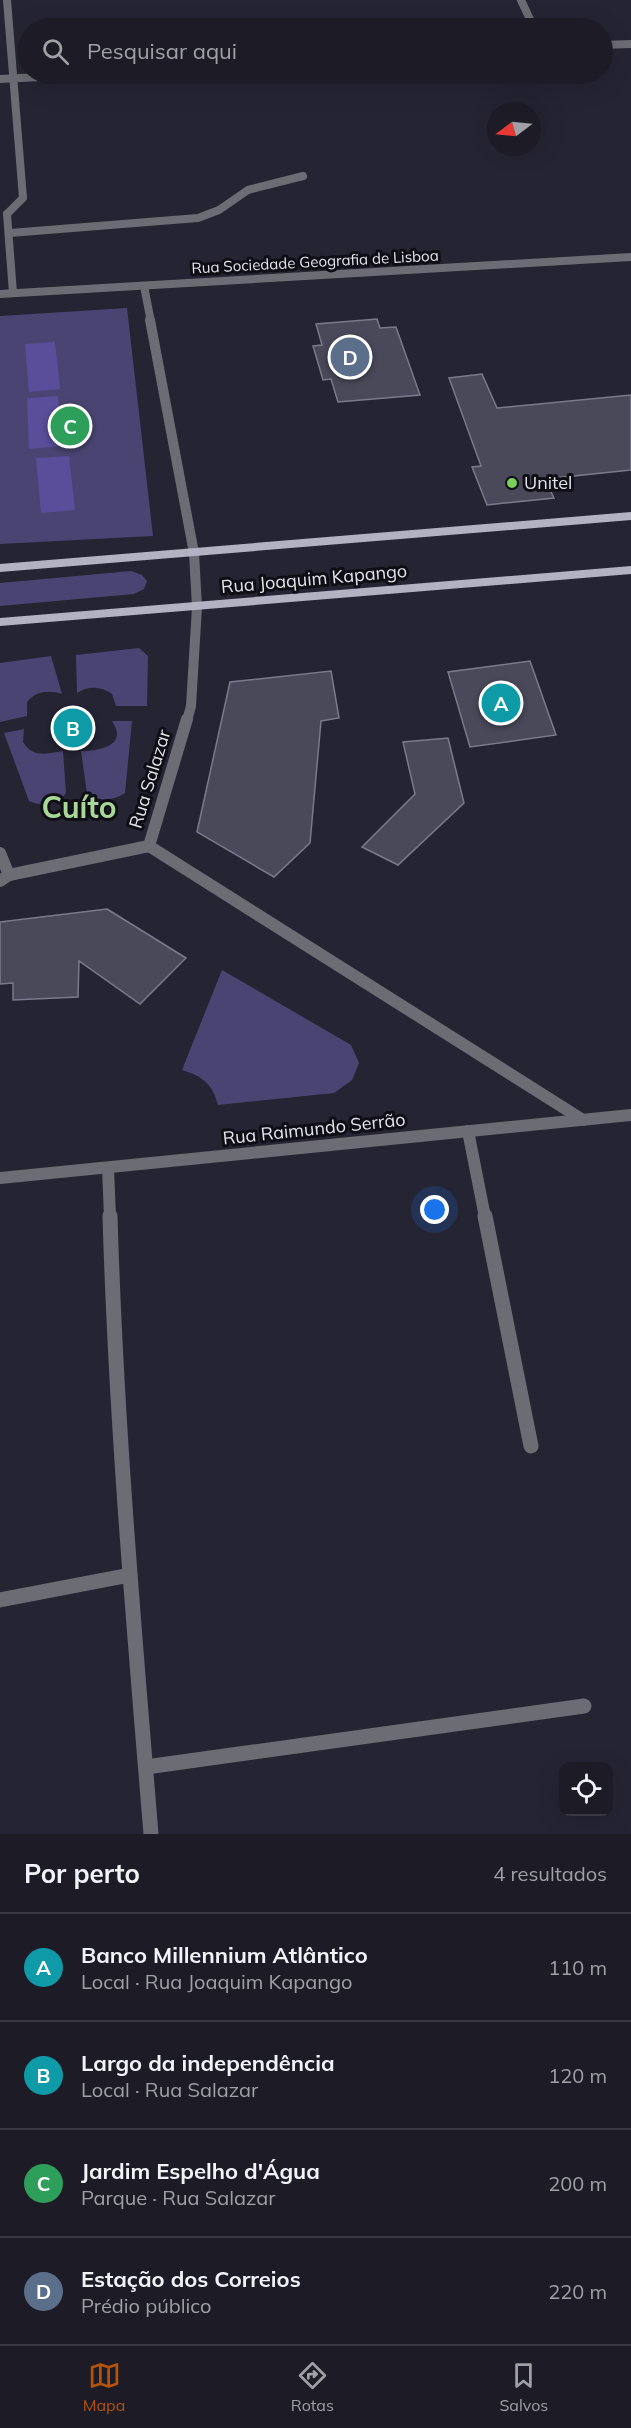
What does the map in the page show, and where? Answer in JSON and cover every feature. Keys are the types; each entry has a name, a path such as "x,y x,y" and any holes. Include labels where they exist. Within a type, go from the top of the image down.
{"main road":[{"name":"Rua Joaquim Kapango","path":"0,568 631,516"},
{"name":"Rua Joaquim Kapango","path":"0,622 631,570"}],"street":[{"path":"521,0 529,18"},
{"path":"5,5 14,78 23,198 4,212 10,233 13,293"},
{"path":"613,45 631,44"},
{"path":"0,79 18,78"},
{"path":"10,233 198,218 219,210 248,190 303,176"},
{"name":"Rua Sociedade Geografia de Lisboa","path":"0,294 631,257"},
{"name":"Rua Salazar","path":"144,286 194,553 197,607 191,706 149,846 583,1120"},
{"path":"0,854 4,878 149,846"},
{"name":"Rua Raimundo Serrão","path":"0,1179 631,1115"},
{"path":"468,1131 531,1446"},
{"path":"108,1168 112,1292 129,1575 151,1834"},
{"path":"0,1600 129,1575"},
{"path":"146,1767 584,1706"}],"shaded area":[{"path":"127,308 153,536 0,544 0,316"},
{"path":"55,342 60,389 29,392 25,344"},
{"path":"58,396 62,446 29,449 27,398"},
{"path":"69,456 75,510 41,513 36,458"},
{"path":"131,571 142,575 147,581 144,589 134,594 0,606 0,583"},
{"path":"139,648 148,656 147,706 116,706 112,694 99,688 90,688 77,693 76,655"},
{"path":"51,656 62,694 48,692 39,694 27,702 27,716 0,722 0,663"},
{"path":"112,721 132,721 125,793 116,798 101,799 87,793 81,751 103,748 114,741 117,736"},
{"path":"24,729 23,742 31,751 40,754 63,751 66,793 54,802 39,804 29,801 4,733"},
{"path":"222,970 351,1045 359,1063 352,1080 334,1093 218,1105 206,1082 182,1070"}],"building":[{"path":"377,319 380,328 396,327 420,395 338,402 331,379 323,380 313,346 322,345 316,324"},
{"path":"482,374 497,408 631,395 631,470 545,479 554,498 487,505 472,467 481,466 449,378"},
{"path":"530,661 556,735 470,747 448,672"},
{"path":"331,671 339,718 321,721 310,843 274,877 197,832 230,682"},
{"path":"448,738 464,803 398,865 362,847 415,794 403,742"},
{"path":"107,909 186,958 140,1004 79,961 78,997 13,1000 13,983 0,984 0,922"}],"place":[{"name":"Estação dos Correios","path":"350,357"},
{"name":"Jardim Espelho d'Água","path":"70,426"},
{"name":"Unitel","path":"512,483"},
{"name":"Banco Millennium Atlântico","path":"501,703"},
{"name":"Largo da independência","path":"73,728"}],"district":[{"name":"Cuíto","path":"79,808"}]}
